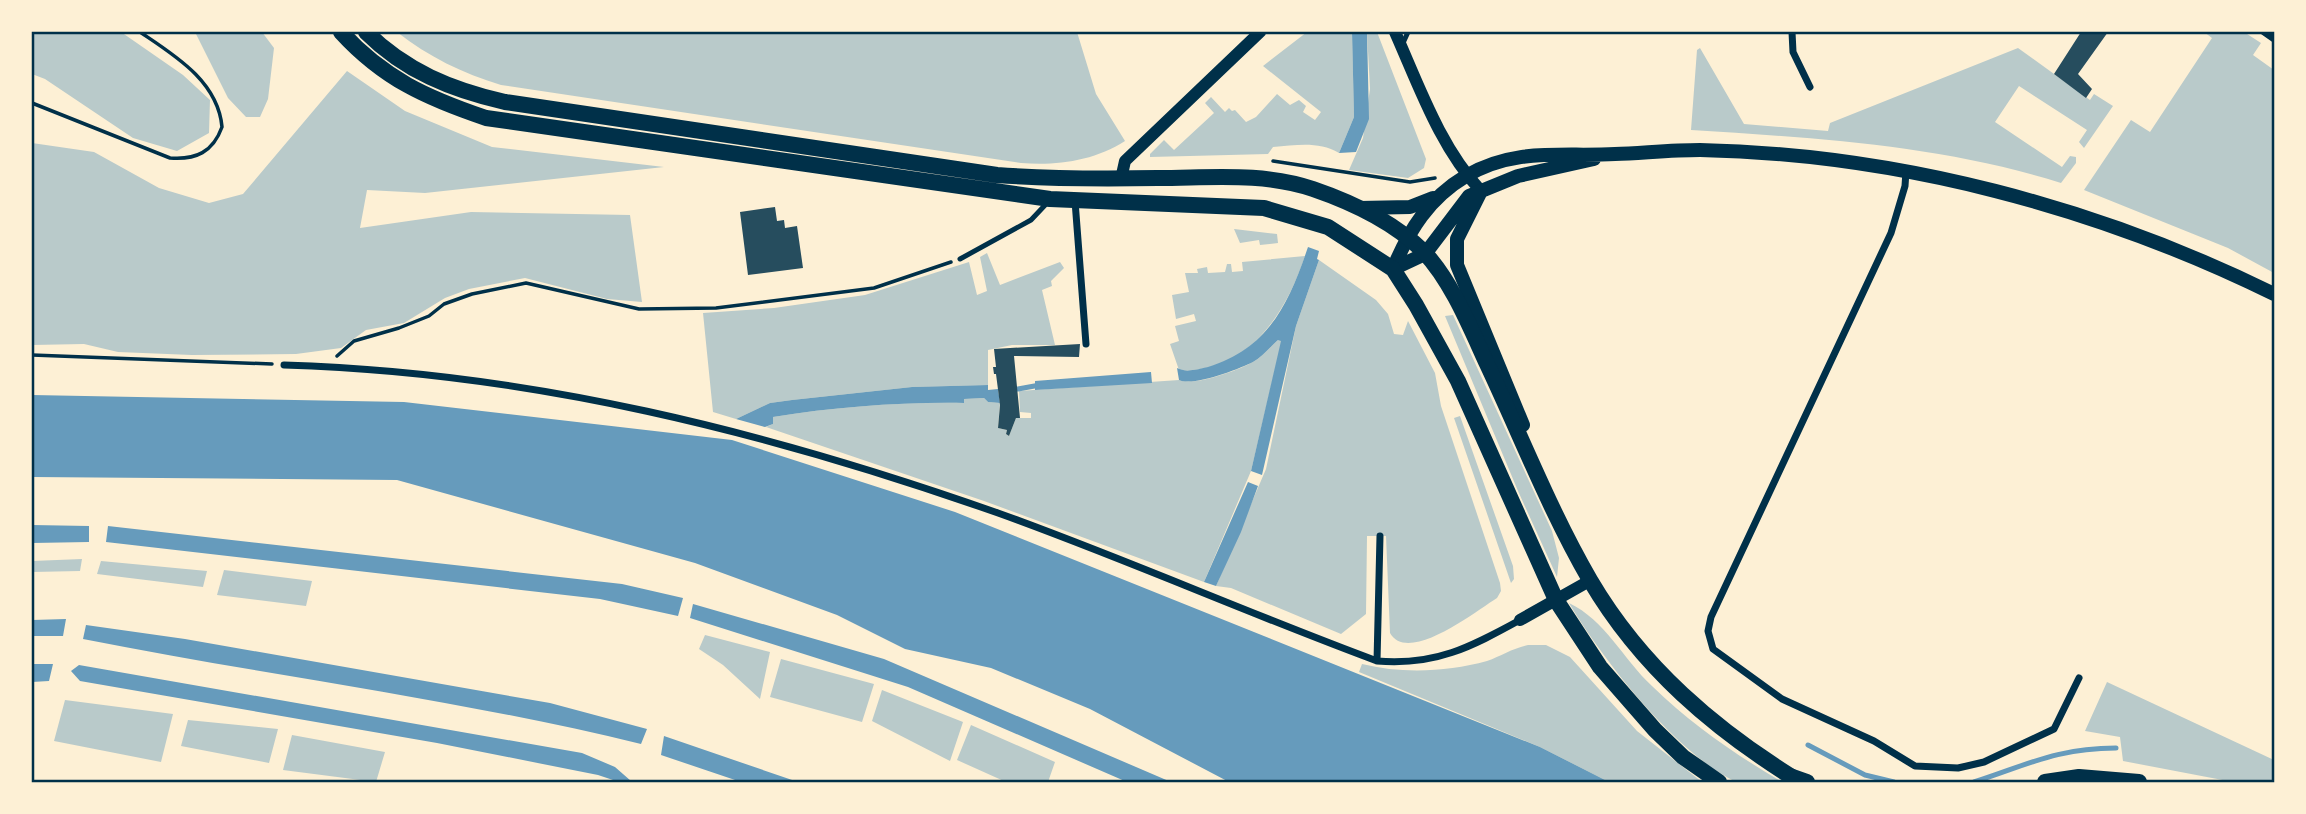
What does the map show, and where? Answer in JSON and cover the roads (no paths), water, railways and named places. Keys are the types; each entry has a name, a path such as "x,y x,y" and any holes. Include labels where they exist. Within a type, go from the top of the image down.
{"main road":[{"path":"341,32 370,60 411,89 486,118 1050,199 1249,206 1277,210 1328,227 1393,269 1447,358 1556,600 1600,667 1633,706 1683,757 1719,782"},
{"path":"366,32 418,73 461,90 505,102 997,175 1121,179 1266,178 1310,188 1356,207 1406,238 1425,254 1469,327 1591,580 1632,639 1681,697 1744,746 1795,779 1807,782"},
{"path":"1393,269 1406,238 1422,213 1443,192 1466,175 1522,155 1720,150 1906,171 2085,217 2156,243 2274,294"},
{"path":"1393,269 1425,254 1462,203 1481,191 1518,176 1612,154"},
{"path":"1481,191 1457,239 1457,265 1527,435 1530,456"},
{"path":"1356,207 1410,207 1443,192"},
{"path":"2045,782 2079,777 2138,782"}],"street":[{"path":"1121,179 1125,161 1260,32"},
{"path":"1395,32 1422,94 1466,175 1481,191"},
{"path":"1792,32 1793,52 1810,87"},
{"path":"2264,32 2274,39"},
{"path":"1906,171 1905,186 1891,233 1711,617 1708,631 1713,649 1782,699 1874,741 1915,766 1958,768 1984,762 2054,729 2079,678"},
{"path":"1075,201 1086,344"},
{"path":"284,365 386,372 544,391 613,402 740,432 999,514 1377,661 1401,663 1436,659 1479,642 1591,580"},
{"path":"1377,661 1380,536"}],"lane":[{"path":"1401,46 1408,32"},
{"path":"960,259 1031,220 1050,199"}],"water":[{"path":"1352,32 1367,32 1369,119 1356,152 1339,153 1354,117"},
{"path":"1308,247 1319,251 1319,260 1296,326 1262,475 1251,471 1281,341 1278,340 1253,362 1205,379 1186,382 1179,380 1177,368 1188,370 1208,367 1247,348 1274,321 1284,305"},
{"path":"1151,372 1152,383 1035,390 1035,381"},
{"path":"988,385 988,390 998,389 1000,403 988,402 984,398 964,399 964,403 844,408 773,417 773,424 765,427 736,419 770,403 792,400 912,387"},
{"path":"32,395 404,402 732,440 955,512 1540,747 1609,782 1229,782 1090,709 991,668 905,649 837,615 695,563 397,480 32,477"},
{"path":"1248,482 1258,486 1241,532 1216,586 1204,582"},
{"path":"32,525 89,526 89,542 32,543"},
{"path":"108,526 622,584 683,598 678,616 600,599 106,542"},
{"path":"693,604 884,659 1171,782 1127,782 908,687 690,618"},
{"path":"66,619 63,636 32,636 32,620"},
{"path":"86,625 185,639 550,703 647,729 641,744 503,714 83,639"},
{"path":"32,664 53,664 49,681 32,682"},
{"path":"79,665 582,753 615,767 631,781 619,782 598,775 437,743 80,681 71,671"},
{"path":"664,736 798,782 741,782 661,755"}],"waterway":[{"path":"1018,389 1040,385"},
{"path":"1808,745 1865,775 1894,782"},
{"path":"1974,782 2059,754 2116,748"}]}
